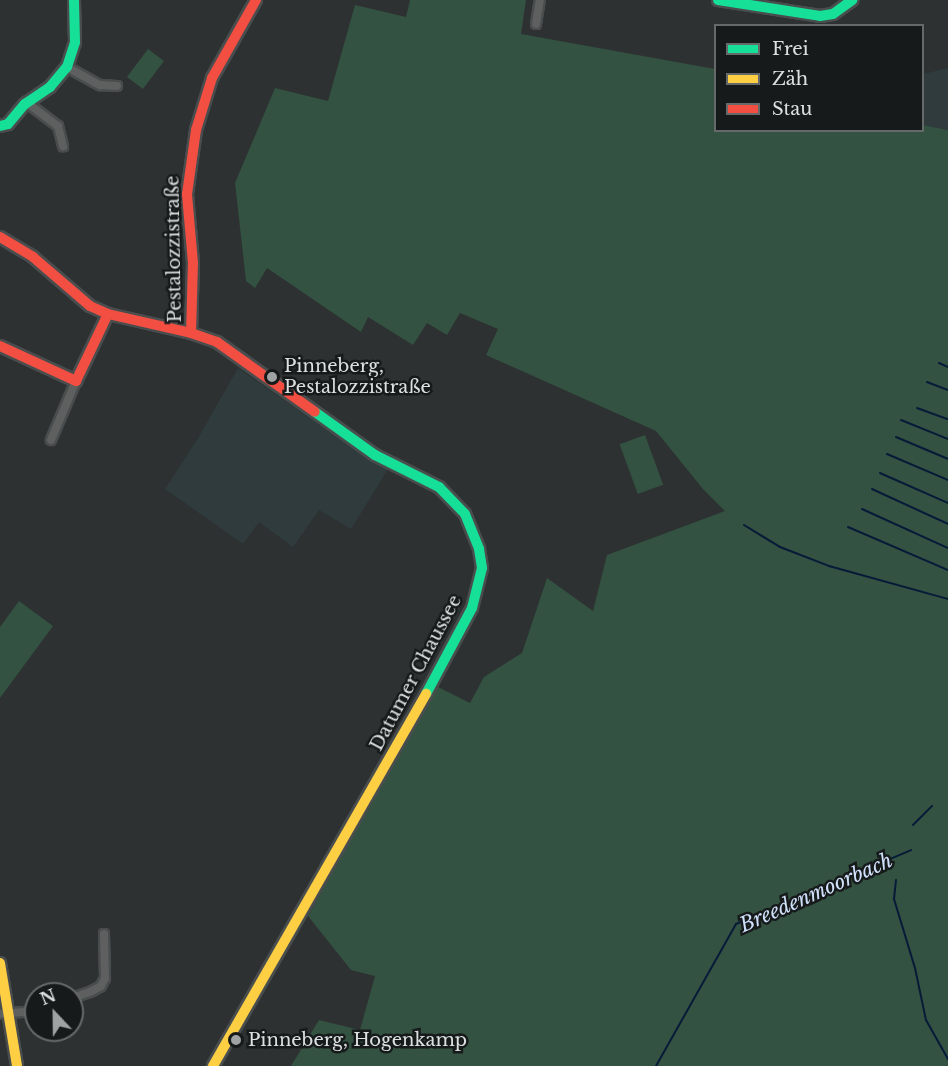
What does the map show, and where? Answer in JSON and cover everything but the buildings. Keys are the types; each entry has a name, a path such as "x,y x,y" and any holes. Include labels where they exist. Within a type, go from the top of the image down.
{"street":[{"path":"0,126 8,124 26,102 50,87 68,67 75,42 74,0"},
{"name":"Pestalozzistraße","path":"191,333 193,263 187,194 188,172 196,130 212,78 256,0"},
{"path":"536,24 540,0"},
{"path":"718,0 820,16 833,14 852,0"},
{"path":"68,67 100,85 117,86"},
{"path":"26,102 58,126 63,146"},
{"name":"Datumer Chaussee","path":"0,237 33,257 90,306 108,314 191,333 216,342 375,454 439,487 453,500 473,530 482,568 479,588 472,608 420,704 213,1066"},
{"path":"51,440 108,314"},
{"path":"0,346 76,381"},
{"path":"84,994 100,986 105,978 104,934"},
{"path":"0,963 5,1015 17,1066"},
{"path":"5,1015 24,1013"}],"shaded area":[{"path":"948,68 948,130 924,125 924,74"},
{"path":"238,368 371,461 388,469 351,529 319,510 293,547 259,522 243,544 165,489 197,440"}],"green space":[{"path":"410,0 526,0 521,34 714,69 714,132 924,132 924,125 948,130 948,1066 291,1066 319,1020 360,1030 375,976 351,970 308,916 436,686 470,703 484,677 522,653 547,578 593,611 607,555 725,511 703,489 656,431 486,355 498,329 460,313 447,335 427,323 413,345 368,317 361,332 267,268 255,288 246,281 235,183 275,88 328,101 355,5 406,17"},
{"path":"148,49 164,61 143,89 127,77"},
{"path":"645,435 663,485 638,494 620,444"},
{"path":"19,601 53,626 0,698 0,627"}],"waterway":[{"path":"939,363 948,367"},
{"path":"927,382 948,390"},
{"path":"917,408 948,419"},
{"path":"901,420 948,439"},
{"path":"896,437 948,459"},
{"path":"887,454 948,480"},
{"path":"880,473 948,503"},
{"path":"872,489 948,524"},
{"path":"862,509 948,548"},
{"path":"744,525 780,547 829,566 948,599"},
{"path":"848,527 948,570"},
{"path":"913,825 932,806"},
{"name":"Breedenmoorbach","path":"656,1066 736,924 911,850"},
{"path":"896,880 894,899 915,968 926,1020 948,1059"}],"traffic: fast":[{"path":"0,126 8,124 25,104 50,87 67,67 75,42 74,0"},
{"path":"718,0 820,16 833,14 852,0"},
{"path":"315,412 375,455 439,487 465,514 479,549 482,568 472,608 426,694"}],"traffic: slow":[{"path":"213,1066 426,694"},
{"path":"0,963 17,1066"}],"traffic: jam":[{"path":"191,333 193,263 187,194 196,130 212,78 256,0"},
{"path":"0,237 33,257 90,306 108,314 191,333 217,342 315,412"},
{"path":"0,346 76,381 108,314"}],"place":[{"name":"Pinneberg, Pestalozzistraße","path":"272,377"},
{"name":"Pinneberg, Hogenkamp","path":"236,1040"}]}
